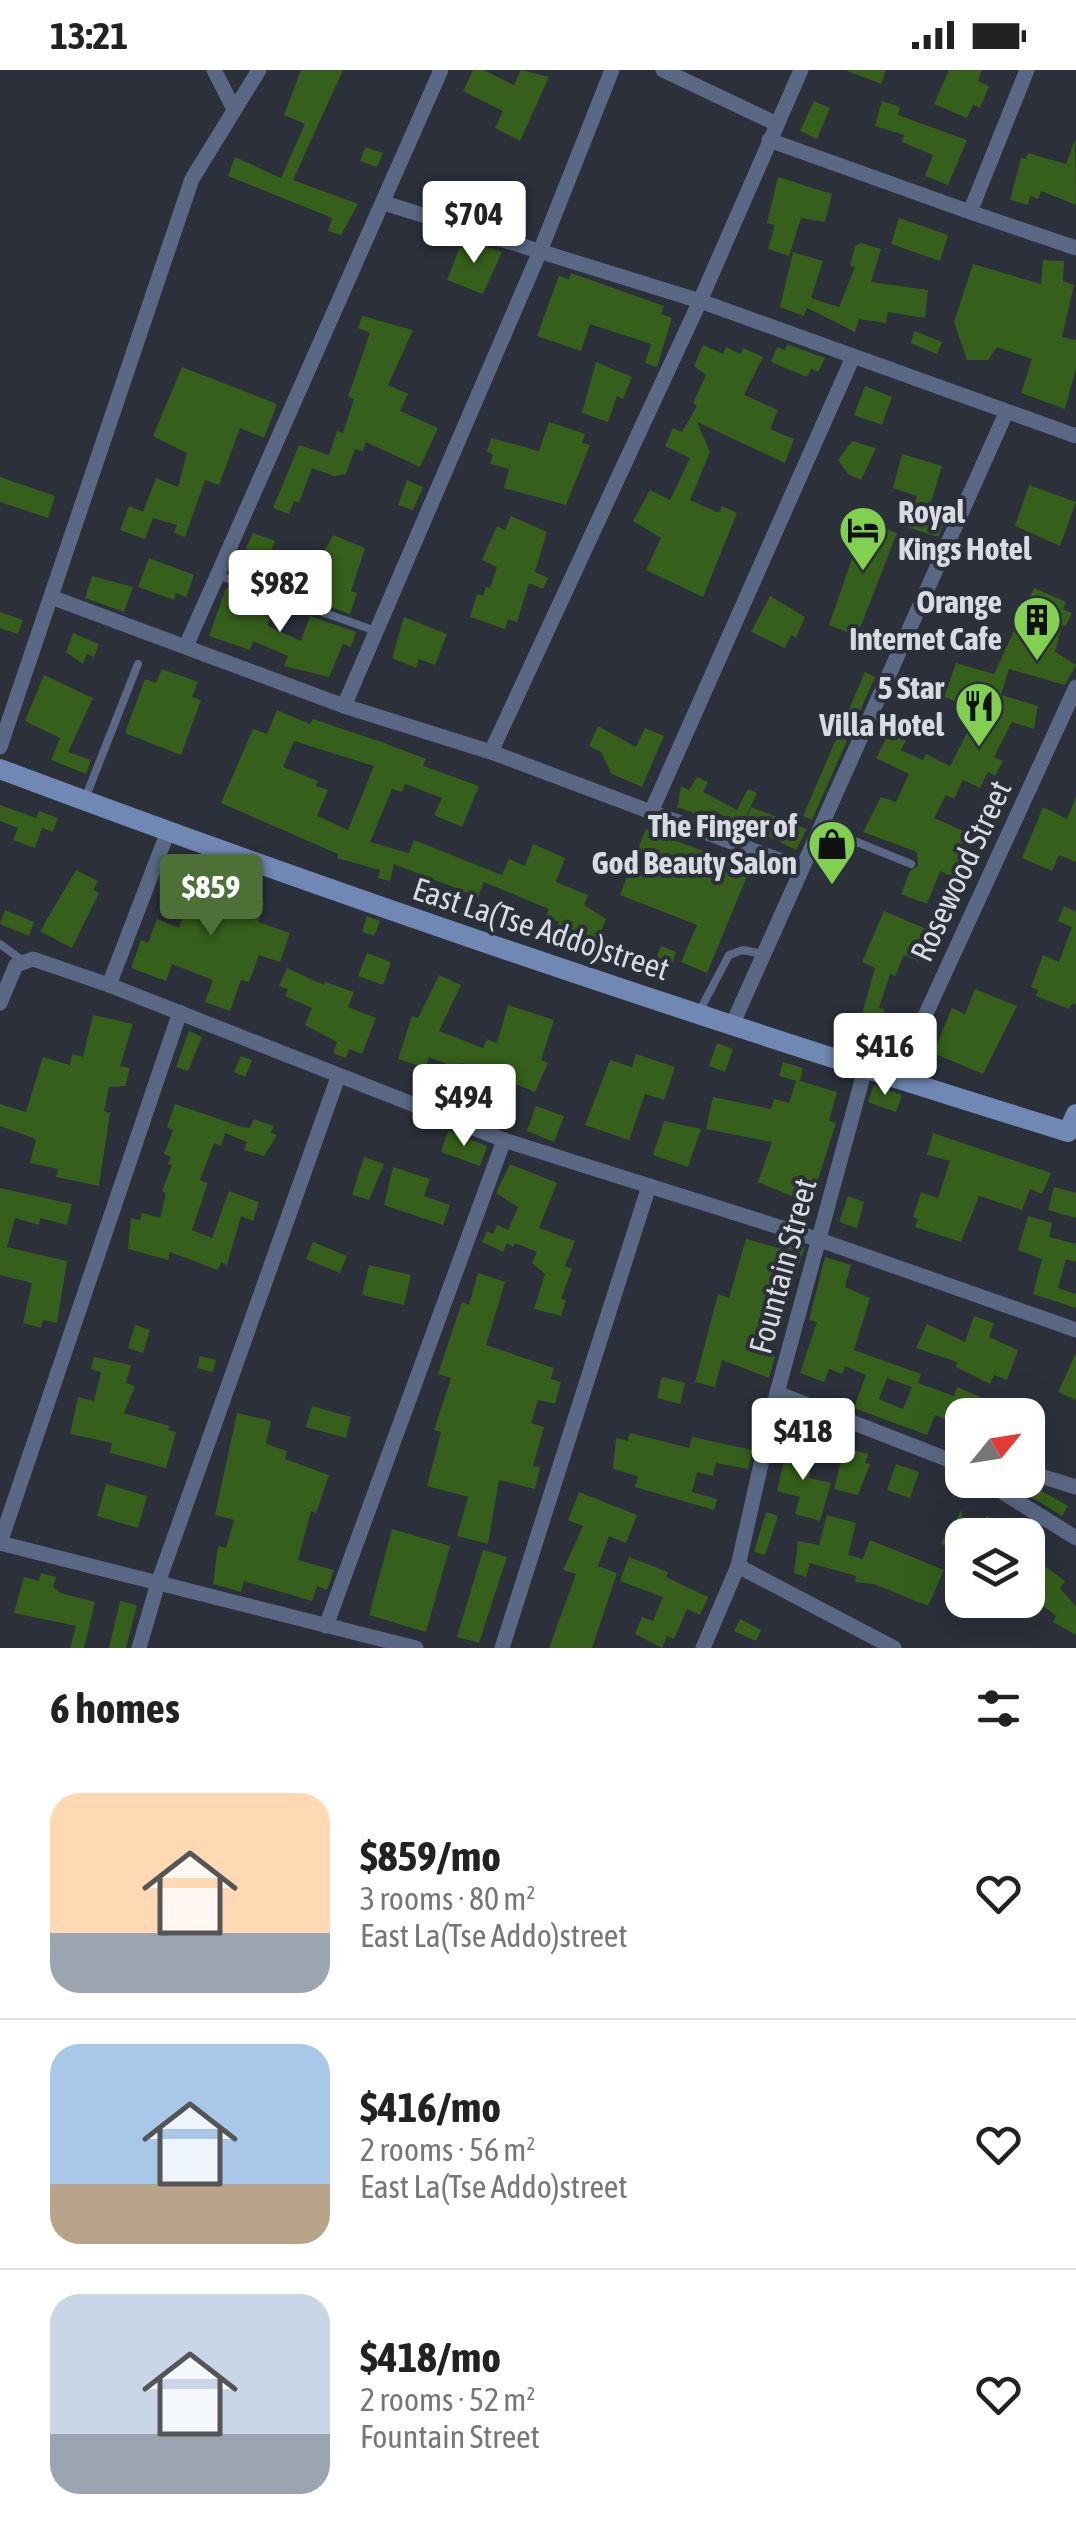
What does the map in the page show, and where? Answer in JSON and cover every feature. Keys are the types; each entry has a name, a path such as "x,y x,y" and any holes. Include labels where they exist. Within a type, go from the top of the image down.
{"street":[{"path":"214,70 234,110"},
{"path":"0,747 192,178 259,70"},
{"path":"186,646 441,70"},
{"path":"344,706 541,249 612,70"},
{"path":"663,70 777,124"},
{"path":"491,752 700,301 801,70"},
{"path":"970,212 1026,70"},
{"path":"770,140 1076,248"},
{"path":"384,203 700,301 1076,436"},
{"path":"651,812 853,357"},
{"path":"733,1023 1006,413"},
{"path":"51,597 344,706 491,752 801,868"},
{"name":"Rosewood Street","path":"896,1079 1075,694"},
{"name":"East La(Tse Addo)street","path":"0,769 167,834 865,1069 1073,1127"},
{"path":"109,985 167,834"},
{"path":"0,1004 12,973 23,961 48,962 504,1140 817,1239 1076,1330"},
{"path":"180,1012 0,1543 416,1648"},
{"name":"Fountain Street","path":"702,1648 738,1566 777,1393 865,1069"},
{"path":"139,1648 158,1584 338,1077"},
{"path":"326,1626 504,1140"},
{"path":"502,1648 649,1186"},
{"path":"777,1393 945,1459"},
{"path":"1045,1477 1076,1486"},
{"path":"1012,1498 1076,1538"},
{"path":"738,1566 894,1648"}],"lane":[{"path":"217,575 376,631"},
{"path":"85,801 138,664"},
{"path":"820,826 911,864"},
{"path":"0,944 23,961"},
{"path":"699,1012 729,956 743,950 763,954"}],"building":[{"path":"301,70 343,70 293,180 358,204 341,235 328,231 332,218 228,176 235,157 281,178 305,124 284,115"},
{"path":"473,70 483,70 514,85 521,70 549,77 520,141 495,128 503,111 463,91"},
{"path":"845,70 886,70 881,84"},
{"path":"949,70 982,70 978,81 989,86 980,108 973,105 967,118 934,104"},
{"path":"814,101 830,108 817,139 800,131"},
{"path":"882,101 900,107 898,115 967,140 948,185 925,176 933,155 902,142 904,135 875,126"},
{"path":"1075,140 1076,205 1041,191 1038,199 1030,196 1028,205 1010,200 1021,158 1026,159 1028,153 1066,164"},
{"path":"365,147 383,153 377,167 360,161"},
{"path":"778,177 832,194 825,222 801,218 789,256 768,249 775,225 767,223"},
{"path":"899,218 948,235 940,261 891,244"},
{"path":"463,239 502,252 483,294 447,280"},
{"path":"861,243 881,249 871,282 928,290 925,318 888,312 886,323 859,319 855,332 807,308 804,316 780,307 793,252 823,261 811,298 839,307 855,267 850,266 855,246"},
{"path":"1043,260 1064,261 1063,281 1074,285 1062,337 1076,340 1076,368 1065,409 1021,393 1032,359 997,347 988,360 967,360 954,322 973,264 1041,284"},
{"path":"571,273 664,306 661,314 672,318 657,367 645,363 651,344 590,324 581,351 537,336 559,276 569,279"},
{"path":"362,316 413,330 388,385 408,394 400,411 438,428 420,467 366,442 363,451 355,449 346,474 334,476 312,468 299,503 294,501 289,514 273,508 299,445 329,455 337,431 343,433 354,399 348,397 370,333 358,328"},
{"path":"914,331 942,342 937,354 911,343"},
{"path":"787,344 825,358 818,372 811,368 807,377 771,362 777,347 785,350"},
{"path":"703,345 723,354 726,347 741,354 743,348 763,357 744,395 778,410 770,429 794,439 785,463 697,422 710,452 690,500 719,513 722,506 737,513 703,597 646,570 661,538 633,521 650,490 670,500 690,458 665,446 673,428 682,432 697,406 693,403 706,375 694,366"},
{"path":"596,362 632,377 623,399 617,396 608,422 582,413"},
{"path":"182,367 277,404 264,438 240,428 219,485 205,480 185,537 174,533 177,525 153,518 145,539 120,530 129,506 143,512 156,478 178,487 187,453 153,436"},
{"path":"865,386 892,397 882,425 854,415"},
{"path":"549,422 585,434 582,443 590,445 566,505 504,488 509,469 490,464 493,454 487,452 491,438 539,451"},
{"path":"852,441 876,448 861,480 848,474 838,460"},
{"path":"902,454 942,466 929,509 948,516 938,537 907,527 917,496 893,488"},
{"path":"0,477 55,496 48,518 0,502"},
{"path":"407,480 423,487 413,510 398,505"},
{"path":"1029,485 1076,502 1060,546 1015,526"},
{"path":"511,516 547,532 535,572 548,578 543,589 529,583 517,622 508,619 505,629 470,617 477,594 483,596 486,587 490,588 497,567 482,560 497,526 505,530"},
{"name":"Royal Kings Hotel","path":"865,521 897,533 857,636 829,625"},
{"path":"253,533 275,541 267,561 312,576 333,535 365,548 351,591 357,593 350,614 235,573"},
{"path":"149,558 194,575 186,597 176,593 174,600 138,587"},
{"path":"92,576 133,587 124,612 85,598"},
{"path":"226,588 242,592 239,600 266,609 271,615 268,626 301,641 310,616 356,632 351,647 343,644 329,677 284,666 288,656 253,641 250,650 209,636"},
{"path":"1034,588 1066,602 1063,609 1072,613 1066,626 1062,625 1055,652 1076,665 1065,685 1009,669 1001,695 1038,706 1034,729 1012,722 994,757 1003,761 995,776 988,772 980,788 963,780 954,799 946,795 934,818 975,836 956,878 940,871 927,904 901,894 910,871 918,866 917,852 863,832 881,797 896,802 909,774 876,758 897,718 913,726 901,750 923,760 926,754 950,766 979,710 944,697 956,663 994,674"},
{"path":"770,596 805,617 796,638 791,635 785,648 751,632"},
{"path":"0,612 23,620 18,634 0,628"},
{"path":"404,617 447,634 435,665 419,659 416,668 392,658"},
{"path":"73,633 99,644 94,657 87,654 83,664 66,652"},
{"path":"162,669 198,682 192,697 201,700 181,755 125,733 145,679 156,683"},
{"path":"865,672 875,677 812,820 803,816"},
{"path":"44,675 93,698 68,752 91,760 86,774 51,760 60,738 25,721"},
{"path":"277,710 310,724 313,719 384,743 426,759 423,766 479,786 462,827 434,815 442,798 405,784 402,792 392,789 370,842 409,853 414,840 502,875 509,859 525,866 533,844 565,858 556,882 588,895 584,905 606,919 595,945 556,928 559,922 546,916 549,909 484,882 478,897 394,864 390,881 378,878 380,870 337,858 338,854 221,803 253,729 267,734","holes":["294,741 374,766 348,830 317,816 328,790 316,786 318,781 283,767"]},
{"path":"598,726 636,747 645,728 664,736 642,787 612,774 601,752 589,746"},
{"path":"697,777 708,782 703,792 737,810 748,789 757,793 742,825 712,810 710,815 700,810 698,815 677,807 681,786 689,790"},
{"path":"1076,797 1076,862 1059,855 1052,871 1022,858 1043,807 1067,819"},
{"path":"0,805 36,818 39,811 58,818 53,832 42,828 35,848 13,840 18,828 0,821"},
{"path":"751,807 807,829 796,850 766,835 770,829 746,819"},
{"path":"646,829 721,858 723,853 752,864 707,973 681,962 697,925 620,895"},
{"path":"171,866 211,879 206,892 237,901 239,895 264,903 258,922 290,933 280,962 259,955 249,982 241,980 230,1011 205,1002 213,980 172,964 166,981 131,968 141,940 148,943 157,919 179,928 188,895 164,887"},
{"path":"76,870 98,881 93,890 99,893 72,948 40,931"},
{"path":"1064,906 1076,912 1076,1005 1072,1003 1069,1009 1036,996 1038,990 1031,987 1043,955 1059,962 1072,927 1058,921"},
{"path":"5,910 34,922 29,936 0,924"},
{"path":"884,911 931,931 918,961 904,955 895,976 890,974 879,1008 884,1009 882,1026 874,1025 871,1039 856,1035 875,968 862,962"},
{"path":"367,916 380,921 374,936 362,932"},
{"path":"661,946 676,952 672,964 656,958"},
{"path":"367,953 391,962 383,985 358,976"},
{"path":"287,968 324,985 325,982 354,992 348,1007 376,1018 362,1054 349,1049 346,1058 333,1053 337,1042 305,1025 312,1008 285,996 288,989 279,986"},
{"path":"439,975 461,985 439,1031 483,1048 487,1039 497,1043 508,1005 554,1020 541,1060 548,1063 535,1092 462,1063 459,1069 429,1057 426,1068 398,1059 412,1016 418,1018"},
{"path":"975,989 1017,1006 983,1074 933,1053 952,1008 965,1014"},
{"path":"93,1015 133,1024 120,1066 130,1068 125,1086 109,1087 104,1111 110,1113 99,1186 56,1177 58,1169 30,1163 36,1139 0,1126 0,1104 26,1112 43,1057 70,1065 72,1054 83,1057"},
{"path":"189,1031 202,1037 188,1071 176,1067"},
{"path":"717,1043 733,1049 725,1072 709,1066"},
{"path":"636,1054 675,1067 664,1100 645,1094 629,1140 585,1125 610,1060 632,1067"},
{"path":"241,1056 252,1060 245,1077 234,1072"},
{"path":"783,1062 803,1068 800,1081 837,1092 829,1121 836,1123 810,1204 758,1182 772,1142 706,1129 713,1097 771,1109 774,1099 789,1103 796,1081 779,1076"},
{"path":"874,1085 902,1095 896,1112 868,1102"},
{"path":"175,1104 242,1127 250,1128 254,1119 274,1126 271,1133 277,1135 264,1156 244,1150 247,1142 225,1133 221,1146 214,1143 200,1180 208,1183 192,1230 212,1238 229,1191 259,1202 253,1221 241,1216 227,1265 221,1262 218,1270 170,1252 168,1260 128,1249 131,1218 140,1220 142,1213 160,1218 166,1193 162,1191 172,1165 168,1164 171,1157 164,1154 173,1130 167,1127"},
{"path":"536,1106 564,1116 554,1142 527,1131"},
{"path":"664,1121 701,1129 688,1167 653,1155"},
{"path":"448,1131 487,1146 480,1166 441,1152"},
{"path":"933,1133 1051,1173 1042,1194 1030,1189 1022,1210 979,1196 961,1242 915,1227 918,1219 913,1217 921,1192 938,1198 950,1161 927,1155"},
{"path":"364,1157 384,1164 369,1200 352,1195"},
{"path":"510,1164 557,1183 539,1228 575,1241 565,1266 572,1269 561,1299 566,1300 561,1316 534,1309 545,1274 532,1263 537,1252 507,1243 503,1252 482,1242 487,1231 493,1234 497,1225 508,1230 518,1207 496,1193"},
{"path":"393,1167 430,1179 424,1196 450,1205 443,1225 384,1205"},
{"path":"1054,1187 1076,1193 1076,1218 1048,1210"},
{"path":"0,1188 72,1204 67,1225 40,1218 39,1225 15,1218 7,1247 67,1261 57,1323 43,1320 41,1328 23,1323 32,1283 0,1275"},
{"path":"848,1196 864,1202 857,1228 839,1222"},
{"path":"1028,1216 1052,1223 1049,1237 1076,1244 1076,1262 1066,1259 1058,1288 1076,1294 1076,1308 1033,1294 1042,1259 1018,1250"},
{"path":"746,1239 786,1250 788,1243 805,1247 794,1278 780,1275 756,1351 775,1356 769,1378 722,1360 715,1387 695,1382 718,1294 729,1298"},
{"path":"313,1242 347,1256 340,1273 306,1259"},
{"path":"825,1257 851,1265 845,1287 870,1298 854,1350 921,1374 918,1383 954,1396 957,1387 983,1398 945,1398 945,1419 935,1415 927,1435 854,1408 866,1375 845,1366 842,1374 829,1369 824,1382 800,1373 817,1322 809,1320","holes":["887,1378 912,1387 903,1409 879,1399"]},
{"path":"369,1265 411,1275 404,1305 362,1295"},
{"path":"478,1273 505,1282 486,1345 554,1368 551,1379 561,1382 555,1404 538,1400 531,1423 544,1427 533,1466 540,1467 535,1489 499,1480 488,1544 457,1536 468,1497 427,1486 441,1432 434,1430 451,1378 438,1374 462,1302 469,1305"},
{"path":"974,1316 994,1323 989,1337 1018,1350 1007,1380 994,1375 990,1384 956,1367 957,1362 916,1348 927,1324 965,1342"},
{"path":"135,1325 150,1330 143,1353 128,1348"},
{"path":"1076,1353 1076,1400 1058,1392"},
{"path":"200,1356 216,1360 213,1372 197,1368"},
{"path":"94,1357 131,1365 126,1383 135,1386 124,1413 170,1426 168,1430 176,1432 166,1468 110,1453 112,1443 70,1434 78,1397 94,1401 101,1372 91,1369"},
{"path":"662,1377 685,1383 680,1404 657,1398"},
{"path":"312,1406 351,1417 346,1438 306,1427"},
{"path":"237,1413 271,1421 266,1444 287,1451 285,1459 329,1475 316,1513 311,1511 298,1560 334,1570 327,1590 317,1586 312,1601 244,1581 241,1592 213,1584 218,1546 226,1548 234,1520 215,1515"},
{"path":"630,1433 689,1448 692,1437 753,1450 748,1469 716,1463 713,1476 697,1472 692,1492 717,1499 714,1510 635,1487 638,1476 613,1469 616,1438 628,1441"},
{"path":"788,1444 815,1450 809,1478 831,1483 820,1521 795,1514 800,1497 777,1491"},
{"path":"844,1448 868,1454 865,1463 870,1464 858,1495 834,1489"},
{"path":"896,1464 919,1472 910,1498 887,1490"},
{"path":"106,1484 147,1496 138,1528 97,1516"},
{"path":"579,1492 637,1515 626,1543 609,1536 598,1566 617,1573 592,1648 549,1648 576,1574 563,1570 583,1526 568,1520"},
{"path":"1045,1493 1068,1506 1062,1516 1033,1498 1045,1498"},
{"path":"766,1512 778,1516 765,1555 754,1552"},
{"path":"827,1515 856,1523 848,1555 863,1559 870,1540 944,1570 928,1606 874,1584 855,1582 856,1576 810,1563 806,1577 794,1573 798,1541 819,1545"},
{"path":"392,1529 450,1546 426,1632 369,1615"},
{"path":"483,1550 507,1557 479,1643 457,1637"},
{"path":"629,1557 668,1572 666,1577 708,1597 700,1615 687,1609 674,1639 667,1636 662,1648 635,1634 642,1617 653,1621 663,1597 620,1581"},
{"path":"1045,1566 1065,1581 1060,1588 1076,1607 1076,1635 1053,1622 1056,1616 1045,1607"},
{"path":"41,1573 56,1577 53,1587 61,1593 95,1602 84,1648 70,1648 76,1626 14,1613 24,1577 39,1581"},
{"path":"120,1601 137,1605 126,1648 109,1648"},
{"path":"740,1619 761,1630 756,1641 734,1631"}],"place":[{"name":"Royal Kings Hotel","path":"863,572"},
{"name":"Orange Internet Cafe","path":"1037,662"},
{"name":"5 Star Villa Hotel","path":"979,748"},
{"name":"The Finger of God Beauty Salon","path":"832,886"}]}
